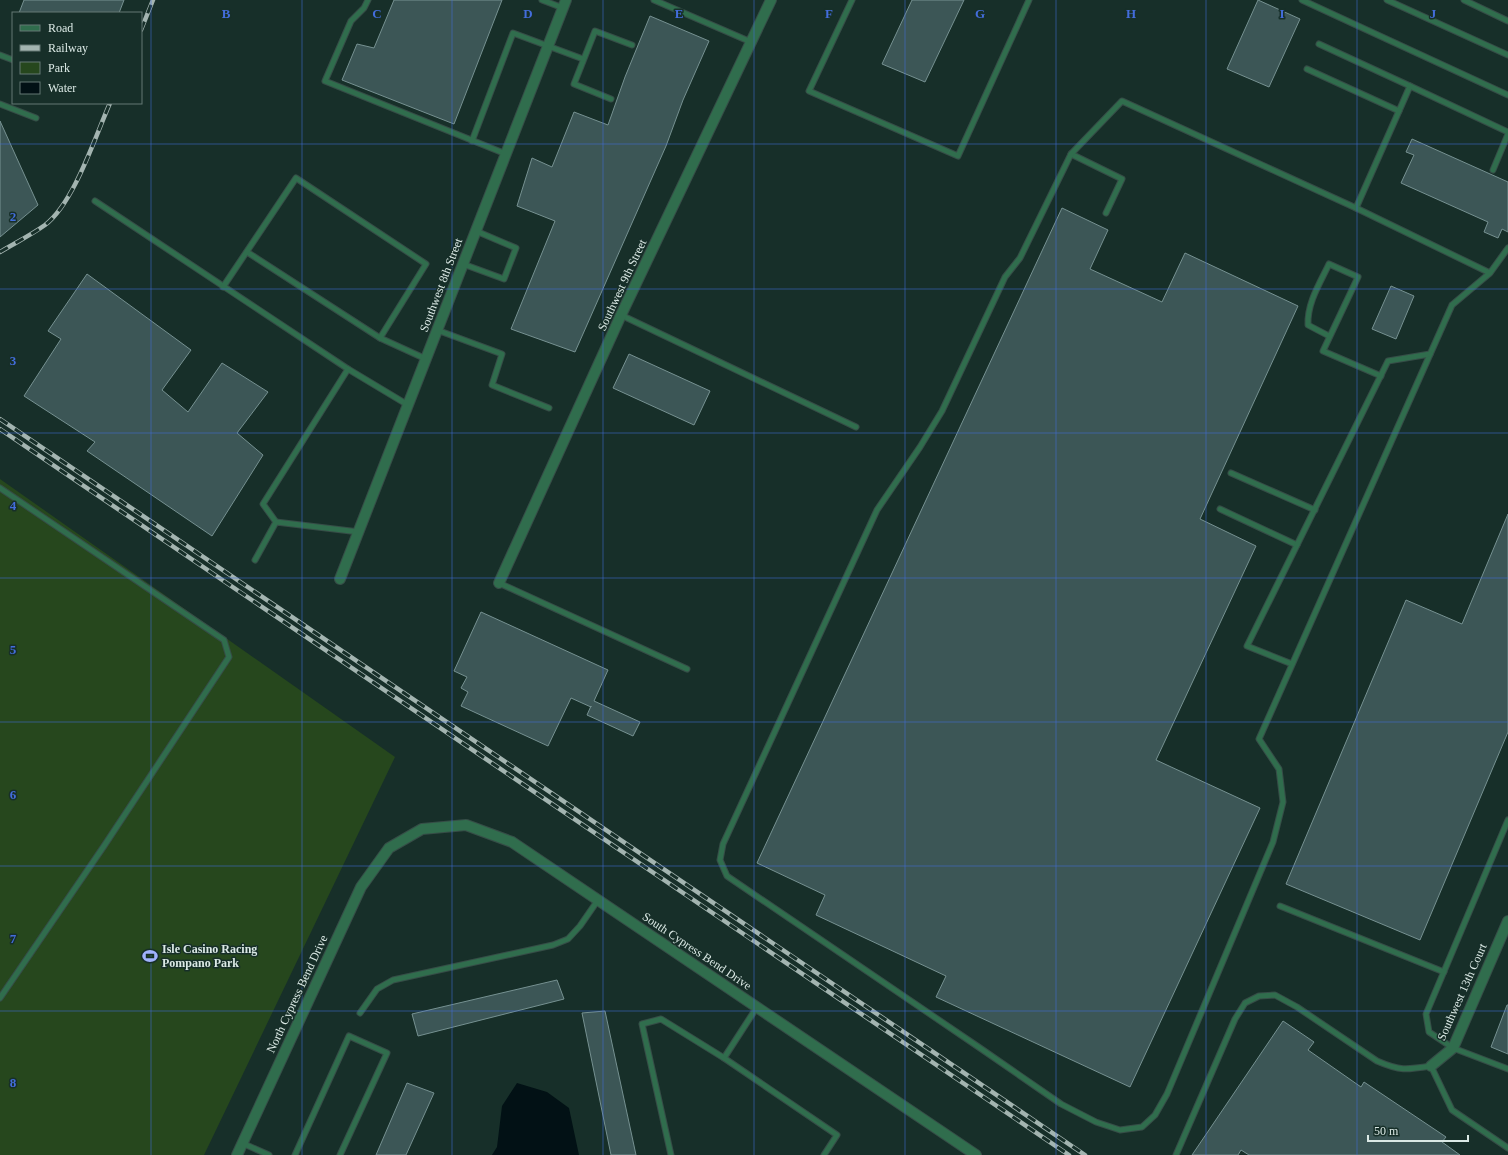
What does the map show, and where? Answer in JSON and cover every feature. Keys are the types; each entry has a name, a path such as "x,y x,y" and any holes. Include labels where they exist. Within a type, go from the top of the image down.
{"street":[{"name":"Southwest 9th Street","path":"499,583 621,316 771,0"},
{"name":"Southwest 8th Street","path":"340,579 565,4"},
{"name":"South Cypress Bend Drive","path":"388,848 422,829 466,825 512,842 975,1155"},
{"name":"North Cypress Bend Drive","path":"237,1155 361,887 388,848"},
{"name":"Southwest 13th Court","path":"1431,1066 1453,1048 1508,921"}],"lane":[{"path":"368,0 364,8 351,21 325,80 506,154"},
{"path":"542,0 565,4"},
{"path":"654,0 751,42"},
{"path":"852,0 809,91 958,156 1028,0"},
{"path":"1302,0 1508,95"},
{"path":"1387,0 1508,55"},
{"path":"1464,0 1508,21"},
{"path":"611,99 574,84 583,59 594,31 632,45"},
{"path":"472,141 513,33 583,59"},
{"path":"1319,44 1508,133 1493,170"},
{"path":"0,55 12,60"},
{"path":"1307,69 1400,111"},
{"path":"1356,208 1410,86"},
{"path":"1490,273 1356,208 1122,101 1071,154 1020,258 1005,277 942,411 920,447 877,510 723,844 720,860 727,876 1061,1104 1096,1122 1120,1130 1142,1127 1156,1116 1167,1094 1272,842 1283,802 1279,769 1258,739 1452,305 1490,273 1508,248"},
{"path":"0,104 36,118"},
{"path":"1071,154 1122,179 1106,213"},
{"path":"223,287 296,178 426,264 380,338"},
{"path":"95,202 348,369 408,405"},
{"path":"463,264 504,279 516,248 476,231"},
{"path":"247,252 380,338 426,359"},
{"path":"1330,336 1308,325 1307,314 1312,299 1329,264 1358,277 1323,352 1381,376"},
{"path":"621,316 856,428"},
{"path":"438,330 502,354 492,385 549,408"},
{"path":"1292,664 1247,646 1388,361 1430,354"},
{"path":"348,369 263,504 276,522 359,532"},
{"path":"1231,473 1315,510"},
{"path":"0,488 224,640 228,657 104,846 0,998"},
{"path":"1220,509 1297,545"},
{"path":"255,560 276,522"},
{"path":"499,583 687,669"},
{"path":"1508,820 1426,1014 1429,1032 1453,1048 1508,1069"},
{"path":"360,1012 377,989 393,980 553,945 568,939 580,926 598,900"},
{"path":"1280,906 1444,972"},
{"path":"1176,1155 1235,1018 1245,1003 1259,996 1275,995 1297,1007 1376,1061 1391,1067 1405,1070 1431,1066 1452,1110 1508,1148"},
{"path":"724,1058 757,1008"},
{"path":"671,1155 642,1024 661,1019 724,1058 837,1135 824,1155"},
{"path":"295,1155 349,1036 387,1053 340,1155"},
{"path":"242,1143 269,1155"}],"green space":[{"name":"Isle Casino Racing Pompano Park","path":"0,479 395,757 204,1155 0,1155"}],"water":[{"path":"517,1083 547,1092 569,1108 579,1155 492,1155 497,1147 502,1106"}],"building":[{"path":"24,0 124,0 119,12 19,12"},
{"path":"394,0 502,0 454,124 342,80 357,44 374,48"},
{"path":"912,0 964,0 925,82 882,64"},
{"path":"1258,0 1300,19 1269,87 1227,69"},
{"path":"650,16 709,41 683,100 666,146 575,352 511,329 555,221 517,206 532,158 552,167 574,112 608,125 625,77"},
{"path":"0,121 38,205 0,237"},
{"path":"1412,139 1508,182 1508,232 1502,229 1498,238 1484,232 1488,222 1401,183 1414,155 1406,152"},
{"path":"1062,208 1108,230 1090,269 1162,302 1185,253 1298,306 1200,519 1256,546 1156,760 1260,808 1130,1087 936,997 946,976 816,915 825,895 757,863"},
{"path":"87,274 191,350 162,390 188,412 222,363 268,392 237,433 263,455 212,536 87,451 95,442 24,396 61,339 48,331"},
{"path":"1391,286 1414,296 1396,339 1372,329"},
{"path":"629,354 710,391 694,425 613,388"},
{"path":"1508,514 1508,732 1420,940 1286,884 1406,600 1462,624"},
{"path":"481,612 608,670 594,701 640,722 633,736 587,715 591,707 571,698 548,746 461,706 468,692 461,688 467,677 454,671"},
{"path":"557,980 564,999 418,1036 412,1014"},
{"path":"1508,1005 1508,1054 1491,1047"},
{"path":"605,1011 636,1155 611,1155 582,1013"},
{"path":"1283,1021 1314,1042 1308,1050 1361,1087 1364,1082 1446,1137 1442,1142 1460,1155 1249,1155 1241,1150 1238,1155 1192,1155"},
{"path":"407,1083 434,1093 406,1155 376,1155"}],"railway":[{"path":"142,28 153,0"},
{"path":"0,252 40,229 56,215 83,168 110,104"},
{"path":"0,419 1085,1155"},
{"path":"0,429 1069,1155"}],"place":[{"name":"Isle Casino Racing Pompano Park","path":"150,956"}]}
